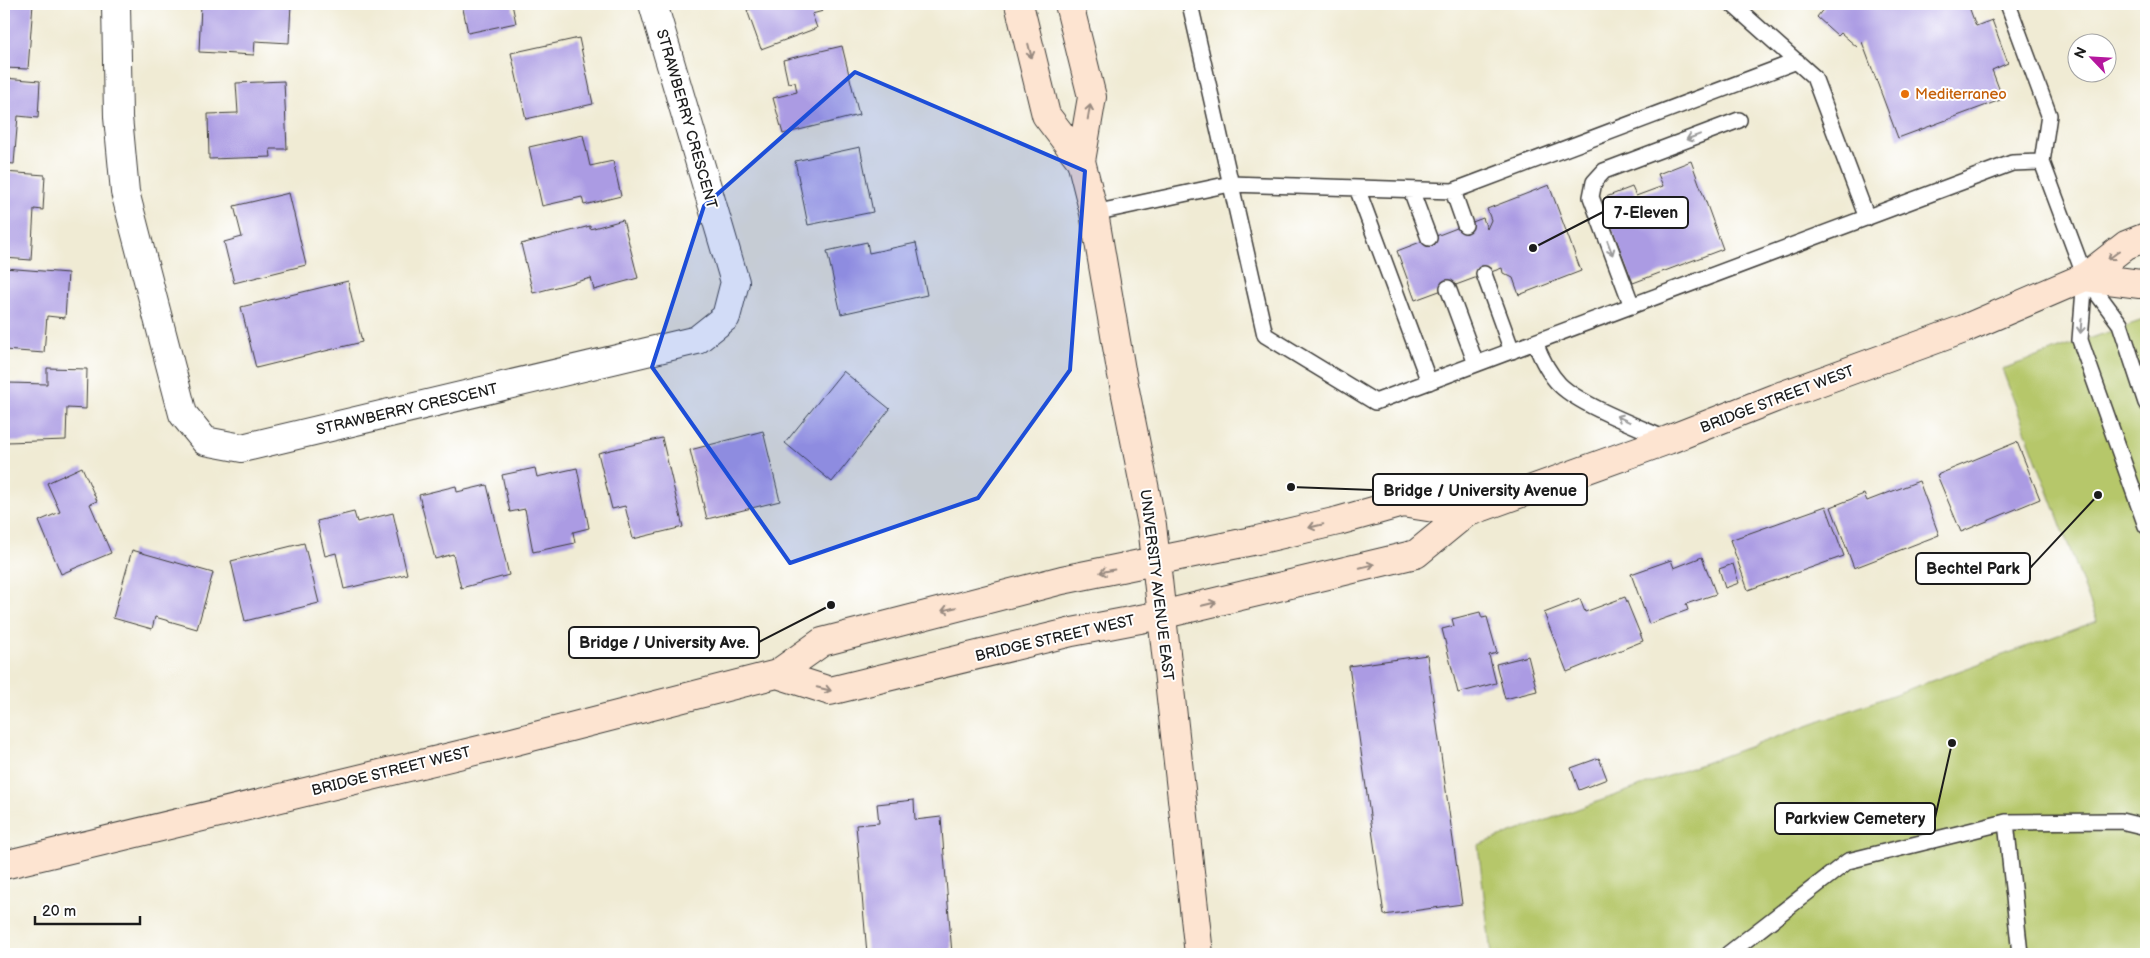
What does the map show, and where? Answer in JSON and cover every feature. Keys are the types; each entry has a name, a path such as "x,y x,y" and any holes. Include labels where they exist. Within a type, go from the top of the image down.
{"main road":[{"name":"UNIVERSITY AVENUE EAST","path":"1019,4 1046,115 1081,160"},
{"name":"UNIVERSITY AVENUE EAST","path":"1069,4 1092,97 1081,160 1094,213 1121,370 1152,525 1199,954"},
{"name":"BRIDGE STREET WEST","path":"777,674 830,691 1072,632 1161,615 1416,554 1466,513 1668,440 1775,398 1964,329 2084,277 2126,245 2146,238"},
{"path":"2084,277 2140,284 2146,282"},
{"name":"BRIDGE STREET WEST","path":"4,865 512,742 777,674 822,642 1062,580 1155,562 1338,521 1402,503 1466,513"}],"street":[{"name":"STRAWBERRY CRESCENT","path":"116,4 118,116 125,192 182,414 205,441 242,448 696,340 726,317 735,282 653,4"}],"lane":[{"path":"1190,4 1265,335 1375,402 2012,163 2042,162"},
{"path":"1732,4 1814,77 1866,218"},
{"path":"2008,4 2050,115 2042,162 2084,277 2120,324 2146,403"},
{"path":"1094,213 1230,184 1453,191 1796,61"},
{"path":"1632,306 1591,197 1594,182 1604,171 1739,120"},
{"path":"1357,188 1429,382"},
{"path":"1411,190 1429,238"},
{"path":"1453,191 1465,225"},
{"path":"1484,274 1512,351"},
{"path":"2084,277 2080,340 2146,526"},
{"path":"1448,288 1476,364"},
{"path":"1535,342 1545,366 1560,386 1581,400 1668,440"},
{"path":"1728,954 1848,861 2006,822 2121,821 2146,827"},
{"path":"2006,822 2017,953"}],"highlighted area":[{"path":"855,72 1085,171 1070,370 978,498 790,563 652,367 704,206"}],"green space":[{"path":"2146,319 2146,954 1491,954 1478,845 2097,621 2002,369"}],"building":[{"path":"4,4 33,4 28,69 4,68"},
{"path":"201,4 291,4 289,43 255,41 254,55 199,52"},
{"path":"462,4 512,4 516,23 468,33"},
{"path":"766,4 820,4 823,11 812,14 817,28 761,49 747,10"},
{"path":"1819,4 1968,4 1976,26 1992,20 2008,63 1992,70 2003,99 1898,138 1862,42 1857,47 1841,33 1838,36 1817,17 1824,8"},
{"path":"579,38 593,104 526,119 511,53"},
{"path":"842,46 859,115 783,134 773,98 797,92 795,82 788,83 783,60"},
{"path":"4,78 40,81 38,118 18,116 14,164 4,163"},
{"path":"284,81 287,149 270,149 271,157 209,159 208,114 238,113 236,83"},
{"path":"583,135 590,166 613,161 621,196 584,205 582,197 542,206 529,147"},
{"path":"860,147 873,212 808,225 795,161"},
{"path":"1691,161 1723,249 1633,283 1604,208 1609,206 1606,197 1632,187 1636,196 1663,186 1658,174"},
{"path":"4,172 45,175 43,210 34,209 31,260 4,258"},
{"path":"1549,185 1581,271 1519,295 1513,278 1503,273 1502,268 1415,300 1397,251 1483,218 1487,229 1491,220 1487,209"},
{"path":"289,193 306,265 234,283 224,242 242,237 234,206"},
{"path":"623,220 638,278 594,290 591,278 533,293 521,244 590,226 590,229"},
{"path":"867,242 869,253 916,243 927,295 841,314 827,251"},
{"path":"4,268 68,273 65,318 47,316 44,353 4,350"},
{"path":"348,281 362,342 256,368 241,307"},
{"path":"47,368 87,369 86,409 67,408 66,440 7,442 8,383 47,384"},
{"path":"843,371 890,409 832,482 785,443"},
{"path":"763,431 780,501 707,519 690,450"},
{"path":"662,438 683,527 633,539 625,506 612,509 598,453"},
{"path":"2017,442 2040,499 1961,532 1937,475"},
{"path":"82,467 97,501 90,504 111,553 61,574 39,521 60,512 47,483"},
{"path":"535,468 537,477 577,468 589,528 573,532 575,543 533,552 525,509 510,512 502,475"},
{"path":"1919,481 1939,535 1854,568 1831,507 1864,494 1867,501"},
{"path":"487,485 509,575 461,588 453,554 435,559 419,495 456,486 457,492"},
{"path":"1826,506 1844,556 1748,590 1730,540"},
{"path":"354,512 357,522 393,513 407,574 344,589 336,553 325,556 317,521"},
{"path":"304,543 319,603 245,621 231,561"},
{"path":"132,550 213,573 197,629 155,617 152,629 113,618"},
{"path":"1702,557 1716,594 1686,604 1688,610 1649,624 1631,574 1671,560 1674,568"},
{"path":"1733,564 1739,583 1725,588 1719,569"},
{"path":"1625,597 1643,641 1567,672 1544,613 1580,599 1585,612"},
{"path":"1480,612 1482,618 1487,617 1497,653 1489,655 1496,683 1458,693 1442,629 1454,626 1452,619"},
{"path":"1427,655 1462,904 1384,915 1349,666"},
{"path":"1528,656 1537,691 1505,699 1496,664"},
{"path":"1599,758 1607,779 1579,790 1571,768"},
{"path":"914,800 915,820 941,817 952,954 867,954 856,825 879,823 877,804"}],"place":[{"name":"Mediterraneo","path":"1905,94"},
{"name":"7-Eleven","path":"1533,248"},
{"name":"Bridge / University Avenue","path":"1291,487"},
{"name":"Bechtel Park","path":"2098,495"},
{"name":"Bridge / University Ave.","path":"831,605"},
{"name":"Parkview Cemetery","path":"1952,743"}]}
